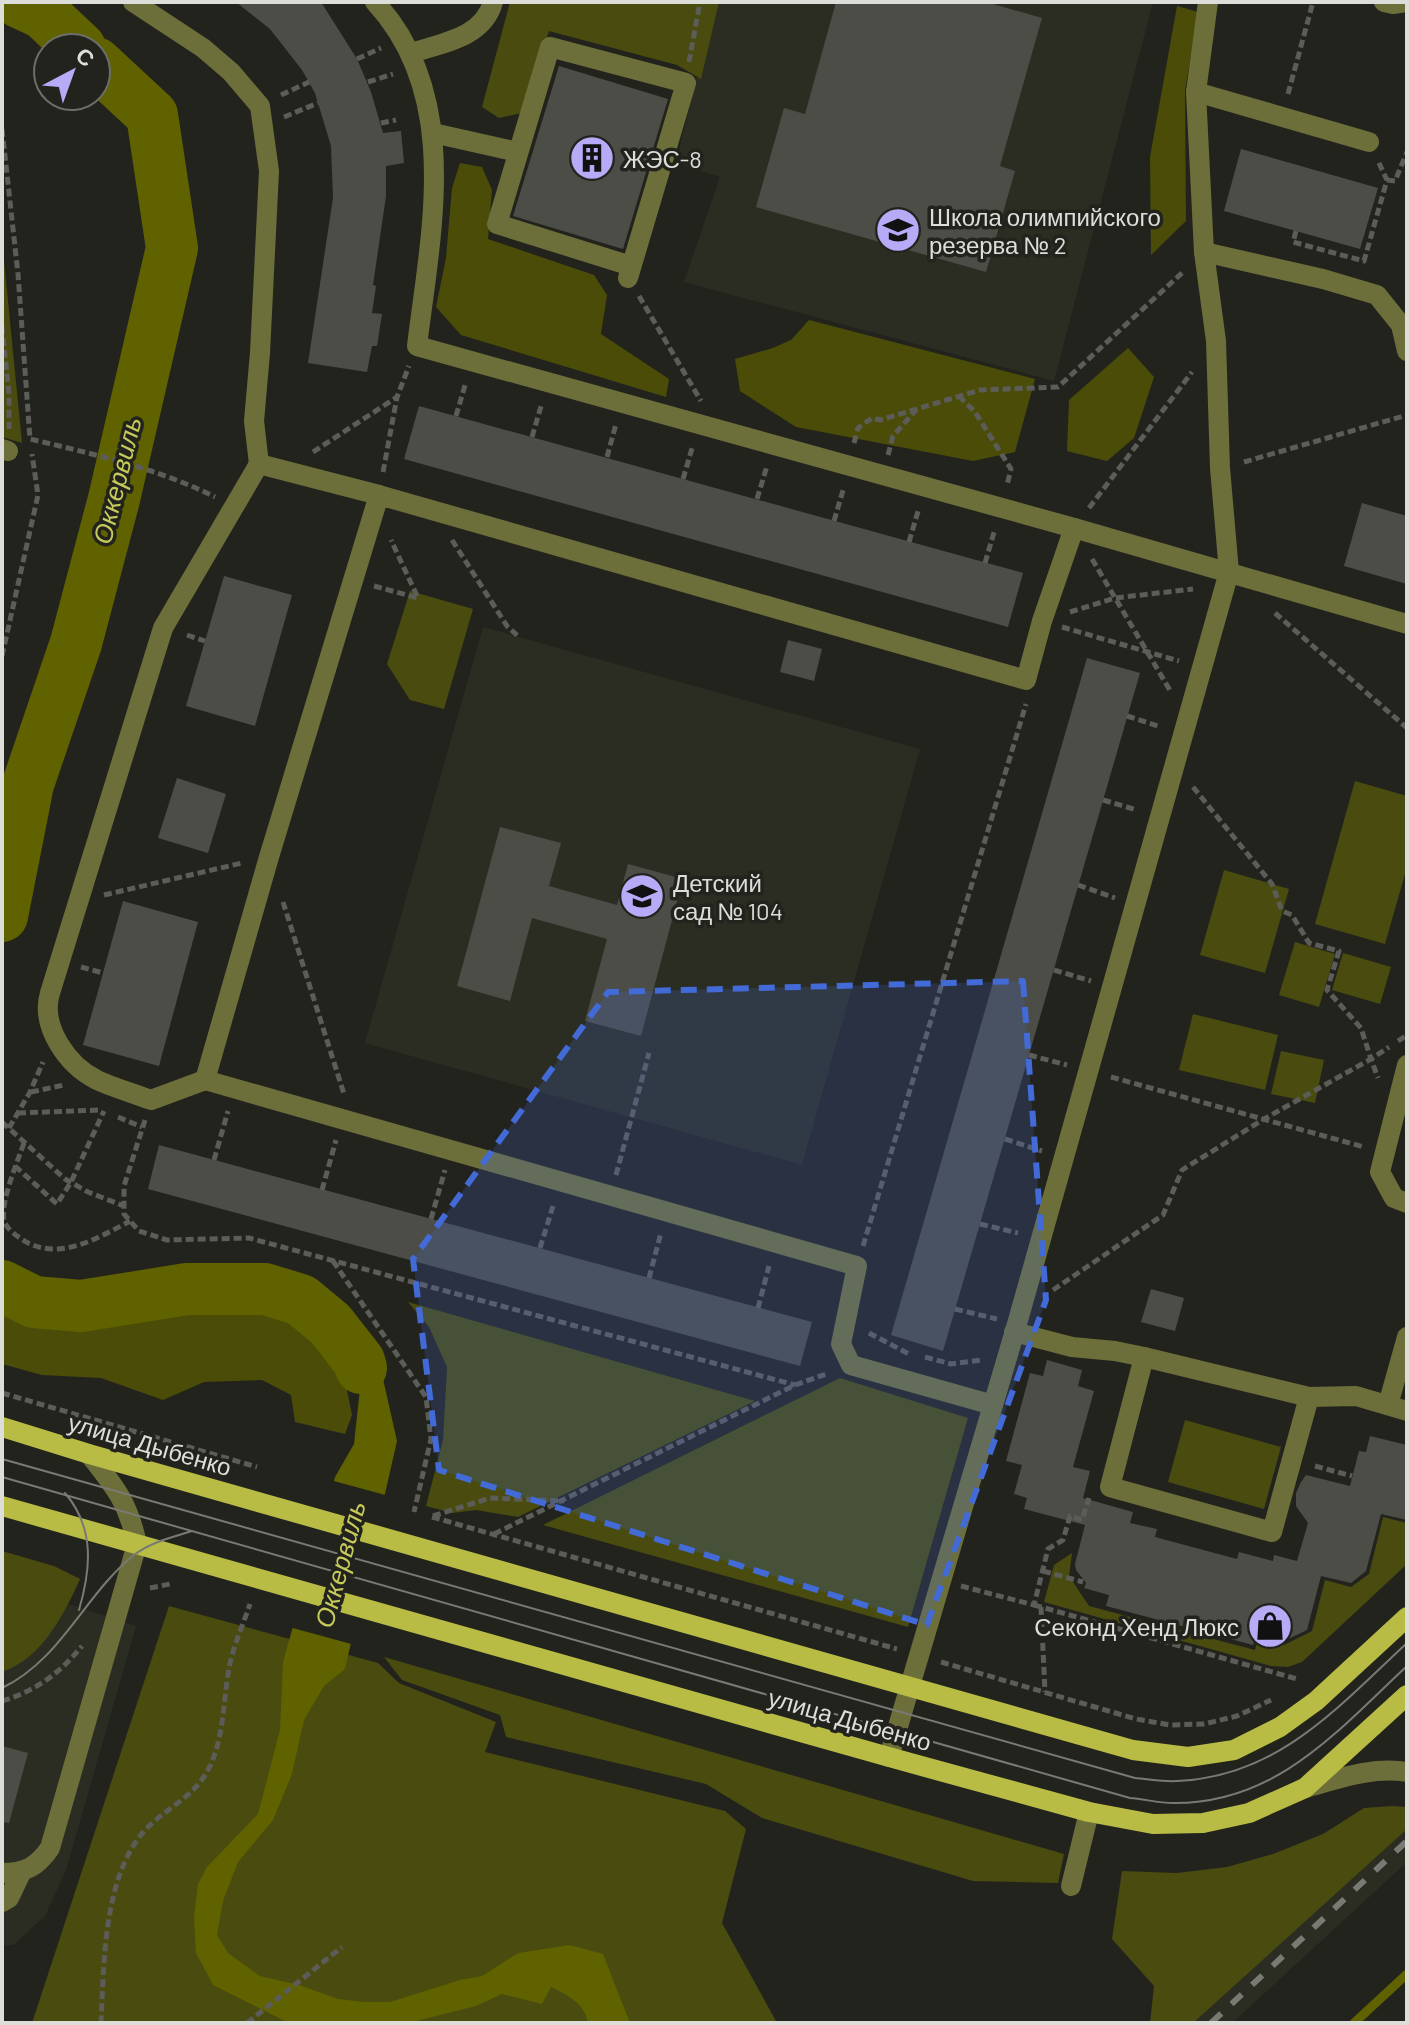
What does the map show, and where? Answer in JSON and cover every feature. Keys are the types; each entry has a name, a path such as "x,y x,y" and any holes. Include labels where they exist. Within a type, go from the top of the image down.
{"main road":[{"name":"улица Дыбенко","path":"2,1427 1133,1750 1188,1757 1234,1750 1280,1727 1316,1701 1407,1617"},
{"path":"2,1506 137,1544"},
{"name":"улица Дыбенко","path":"137,1544 889,1757 1089,1812 1153,1824 1203,1823 1249,1813 1305,1788 1407,1695"}],"street":[{"path":"133,2 203,48 231,72 262,116 269,171 254,421 259,464 163,628 46,1004 53,1036 70,1059 95,1079 151,1100 205,1080 857,1266 841,1344 851,1365 993,1405"},
{"path":"375,2 397,28 411,53 427,99 433,133 432,227 417,346 1074,528 1228,579 1407,624"},
{"path":"411,53 464,36 481,25 493,2"},
{"path":"889,1757 1016,1328 1228,579 1220,468 1216,341 1204,252 1196,92 1208,2"},
{"path":"1384,2 1406,2"},
{"path":"550,47 686,83 630,272 497,224 518,152 550,47"},
{"path":"1196,92 1369,142"},
{"path":"433,133 518,152"},
{"path":"1204,252 1323,279 1377,295 1401,325 1407,351"},
{"path":"259,464 378,501 433,511 1026,680 1042,621 1074,528"},
{"path":"205,1080 378,501"},
{"path":"1407,1067 1380,1172 1394,1198 1407,1203"},
{"path":"1016,1328 1072,1347 1144,1357 1309,1397 1356,1396 1398,1408 1407,1337"},
{"path":"1144,1357 1110,1487 1272,1532 1309,1397"},
{"path":"2,1902 9,1898 12,1873 40,1863 50,1848 137,1544 131,1515 117,1489 89,1454"},
{"path":"1305,1788 1360,1773 1407,1772"},
{"path":"1071,1886 1089,1812"}],"path":[{"path":"686,83 700,2"},
{"path":"1281,117 1313,2"},
{"path":"262,116 309,82"},
{"path":"262,116 318,103"},
{"path":"381,123 396,120"},
{"path":"2,129 18,274 30,439 38,495 2,656"},
{"path":"1296,231 1293,242 1364,261 1387,180 1369,142"},
{"path":"1387,180 1395,181 1407,152"},
{"path":"854,443 858,428 872,418 880,420 980,390 1058,387 1204,252"},
{"path":"630,272 708,427 683,479"},
{"path":"2,326 9,394 5,450"},
{"path":"1185,727 1147,652 1074,528 1216,341"},
{"path":"354,580 418,598 378,501 397,397 417,346"},
{"path":"456,416 472,361"},
{"path":"532,437 548,382"},
{"path":"2,387 9,394"},
{"path":"959,396 975,412 1011,469 1007,484"},
{"path":"285,471 397,397"},
{"path":"607,457 622,403"},
{"path":"889,451 893,436 918,408"},
{"path":"1220,468 1407,415"},
{"path":"30,439 94,454 182,481 233,507"},
{"path":"757,499 773,445"},
{"path":"834,521 850,466"},
{"path":"909,542 925,487"},
{"path":"433,511 507,626 520,638"},
{"path":"1042,621 1115,598 1228,579"},
{"path":"1265,603 1407,728"},
{"path":"1042,621 1202,667"},
{"path":"857,1266 1029,692 1026,680"},
{"path":"1127,716 1185,727"},
{"path":"1175,765 1272,884 1282,911 1292,915 1309,943 1339,951 1327,990 1361,1028 1371,1059"},
{"path":"1103,800 1160,817"},
{"path":"1078,885 1135,905"},
{"path":"1054,970 1112,987"},
{"path":"1046,1296 1056,1286 1163,1215 1182,1170 1407,1035"},
{"path":"9,1128 30,1092 53,1036"},
{"path":"611,1195 649,1053"},
{"path":"1029,1055 1385,1153"},
{"path":"214,1160 235,1088"},
{"path":"151,1100 124,1186 124,1214 139,1231 167,1240 249,1238 795,1385"},
{"path":"18,1113 99,1109 142,1127"},
{"path":"15,1166 57,1204 71,1182 104,1111"},
{"path":"322,1190 341,1119"},
{"path":"2,1122 71,1182 124,1206"},
{"path":"1005,1139 1064,1157"},
{"path":"24,1143 5,1201 3,1219 23,1241 40,1248 85,1245 130,1221"},
{"path":"431,1219 451,1150"},
{"path":"540,1248 560,1181"},
{"path":"649,1278 666,1211"},
{"path":"980,1224 1041,1239"},
{"path":"758,1308 775,1243"},
{"path":"332,1260 426,1397 431,1439 414,1512"},
{"path":"955,1309 1016,1328"},
{"path":"848,1310 872,1337 910,1354"},
{"path":"494,1534 795,1385 851,1365"},
{"path":"2,1393 257,1467"},
{"path":"1292,1459 1352,1476"},
{"path":"565,1501 490,1498 432,1517 1136,1719 1170,1725 1204,1724 1237,1716 1271,1700"},
{"path":"1045,1692 1037,1606 1043,1571 1048,1549 1063,1540 1070,1516 1082,1520"},
{"path":"1043,1571 1083,1582"},
{"path":"941,1580 1297,1679"},
{"path":"101,2023 105,1947 125,1860 146,1829 195,1790 209,1768 219,1738 229,1666 250,1604"},
{"path":"247,2023 342,1947"}],"highlighted area":[{"path":"1023,981 1046,1300 927,1625 439,1470 413,1259 608,992"}],"shaded area":[{"path":"510,2 719,2 701,79 677,65 549,31 522,113 499,118 482,107"},
{"name":"Школа олимпийского резерва № 2","path":"715,2 1153,2 1054,381 684,282 720,177 676,163"},
{"path":"1177,6 1198,12 1185,91 1186,221 1151,255 1150,157"},
{"path":"460,163 482,167 492,190 488,239 594,275 607,295 601,334 669,379 666,397 461,335 436,307 446,258 452,188"},
{"path":"2,240 22,443 2,437"},
{"path":"809,320 1035,379 1015,452 973,461 796,427 740,391 735,359 791,340"},
{"path":"1128,348 1154,377 1134,438 1107,461 1067,451 1069,400"},
{"path":"410,591 473,609 444,709 410,700 387,664"},
{"name":"Детский сад № 104","path":"483,627 920,749 802,1165 365,1043"},
{"path":"1355,781 1407,796 1407,867 1385,944 1315,924"},
{"path":"1224,870 1289,889 1265,973 1200,955"},
{"path":"1295,942 1335,954 1319,1007 1279,995"},
{"path":"1343,953 1391,967 1380,1004 1332,990"},
{"path":"1193,1014 1278,1035 1265,1090 1179,1070"},
{"path":"1281,1051 1324,1060 1315,1103 1271,1094"},
{"path":"2,1297 41,1314 168,1302 254,1299 301,1317 342,1365 352,1415 345,1434 295,1422 291,1395 262,1380 204,1382 163,1400 101,1378 42,1375 2,1364"},
{"path":"408,1302 755,1401 518,1517 476,1510 452,1513 426,1506 443,1440 447,1367 429,1327"},
{"path":"840,1378 968,1418 908,1627 543,1525"},
{"path":"1185,1420 1281,1447 1264,1509 1168,1482"},
{"path":"1383,1517 1407,1523 1407,1564 1302,1662 1288,1667 1271,1666 1044,1602 1054,1565 1072,1553 1069,1576 1089,1606 1255,1650 1258,1638 1284,1645 1312,1631 1325,1580 1351,1587 1369,1574"},
{"path":"2,1551 54,1566 80,1579 59,1621 40,1646 29,1657 2,1672"},
{"path":"69,1604 136,1626 66,1870 45,1916 13,1945 2,1945 2,1672 51,1633"},
{"path":"169,1606 378,1663 399,1683 496,1722 485,1752 725,1811 746,1829 722,1923 777,2023 32,2023"},
{"path":"384,1657 1064,1854 1058,1883 973,1881 762,1818 706,1784 506,1737 500,1715 402,1680"},
{"path":"1407,1807 1407,1829 1193,2023 1150,2023 1154,1986 1112,1939 1122,1871 1177,1873 1227,1867 1273,1854 1323,1834 1364,1808"},
{"path":"1407,1814 1407,1862 1232,2023 1183,2023"}],"water":[{"path":"324,1308 350,1331 381,1370 397,1441 345,1669 324,1686 304,1720 292,1774 273,1820 238,1862 223,1901 217,1935 228,1953 260,1976 338,1999 365,2002 390,2002 482,1976 518,1953 570,1945 603,1954 630,2023 588,2023 579,2005 551,1987 542,2004 502,1994 476,2006 417,2023 289,2023 213,1985 196,1953 194,1917 198,1884 207,1867 258,1814 280,1730 283,1662 335,1477 354,1444 360,1389 343,1358 311,1322"}],"pier":[{"path":"330,1480 389,1496 355,1645 289,1627"}],"building":[{"path":"236,2 321,2 357,59 383,133 401,131 404,163 386,166 386,196 372,313 382,314 377,346 372,346 367,372 308,363 333,198 331,146 315,93 302,70 270,29"},
{"path":"836,2 986,2 1042,18 1000,166 1015,171 986,272 756,207 784,108 805,114"},
{"name":"ЖЭС-8","path":"559,66 668,99 623,249 513,216"},
{"path":"1241,149 1378,188 1360,249 1224,211"},
{"path":"419,406 1023,573 1008,627 404,459"},
{"path":"1362,503 1407,516 1407,584 1344,566"},
{"path":"224,576 292,595 255,726 186,706"},
{"path":"788,640 822,649 814,681 780,672"},
{"path":"1087,658 1140,673 943,1351 891,1335"},
{"path":"177,778 226,794 208,853 158,838"},
{"path":"500,827 561,843 549,886 617,905 628,864 683,879 641,1036 585,1021 607,939 532,918 510,1001 457,986"},
{"path":"123,901 198,922 159,1066 83,1045"},
{"path":"159,1145 812,1322 800,1366 148,1189"},
{"path":"1151,1289 1184,1298 1175,1331 1141,1322"},
{"path":"1047,1360 1082,1370 1078,1386 1094,1391 1073,1467 1090,1471 1083,1498 1133,1512 1130,1523 1157,1529 1155,1537 1237,1559 1239,1552 1273,1561 1274,1555 1297,1561 1308,1523 1296,1506 1296,1493 1301,1482 1306,1475 1350,1486 1359,1451 1366,1452 1370,1436 1407,1445 1407,1520 1381,1514 1366,1571 1351,1583 1321,1576 1307,1630 1282,1642 1256,1635 1253,1645 1106,1606 1109,1595 1084,1588 1086,1583 1076,1570 1085,1525 1024,1509 1027,1498 1014,1494 1022,1465 1006,1461 1030,1373 1043,1376"},
{"path":"2,1746 28,1753 9,1823 2,1822"}],"waterway":[{"name":"Оккервиль","path":"19,2 43,13 63,32"},
{"name":"Оккервиль","path":"2,916 28,784 76,643 114,499 172,248 152,115 112,78"},
{"name":"Оккервиль","path":"2,1286 34,1302 81,1306 187,1289 265,1289 301,1300 330,1324 361,1368"},
{"path":"1354,2023 1407,1974"}],"tram line":[{"path":"2,1459 1135,1778 1172,1781 1213,1777 1246,1767 1276,1752 1331,1714 1407,1643"},
{"path":"2,1477 1130,1798 1157,1802 1210,1800 1244,1791 1275,1777 1330,1738 1407,1666"},
{"path":"65,1493 82,1520 88,1549 86,1579 79,1610"},
{"path":"2,1688 41,1661 101,1588 134,1555 155,1543 192,1531"}],"railway":[{"path":"1211,2023 1407,1841"}],"place":[{"name":"ЖЭС-8","path":"592,158"},
{"name":"Школа олимпийского резерва № 2","path":"898,230"},
{"name":"Детский сад № 104","path":"642,896"},
{"name":"Секонд Хенд Люкс","path":"1270,1626"}]}
